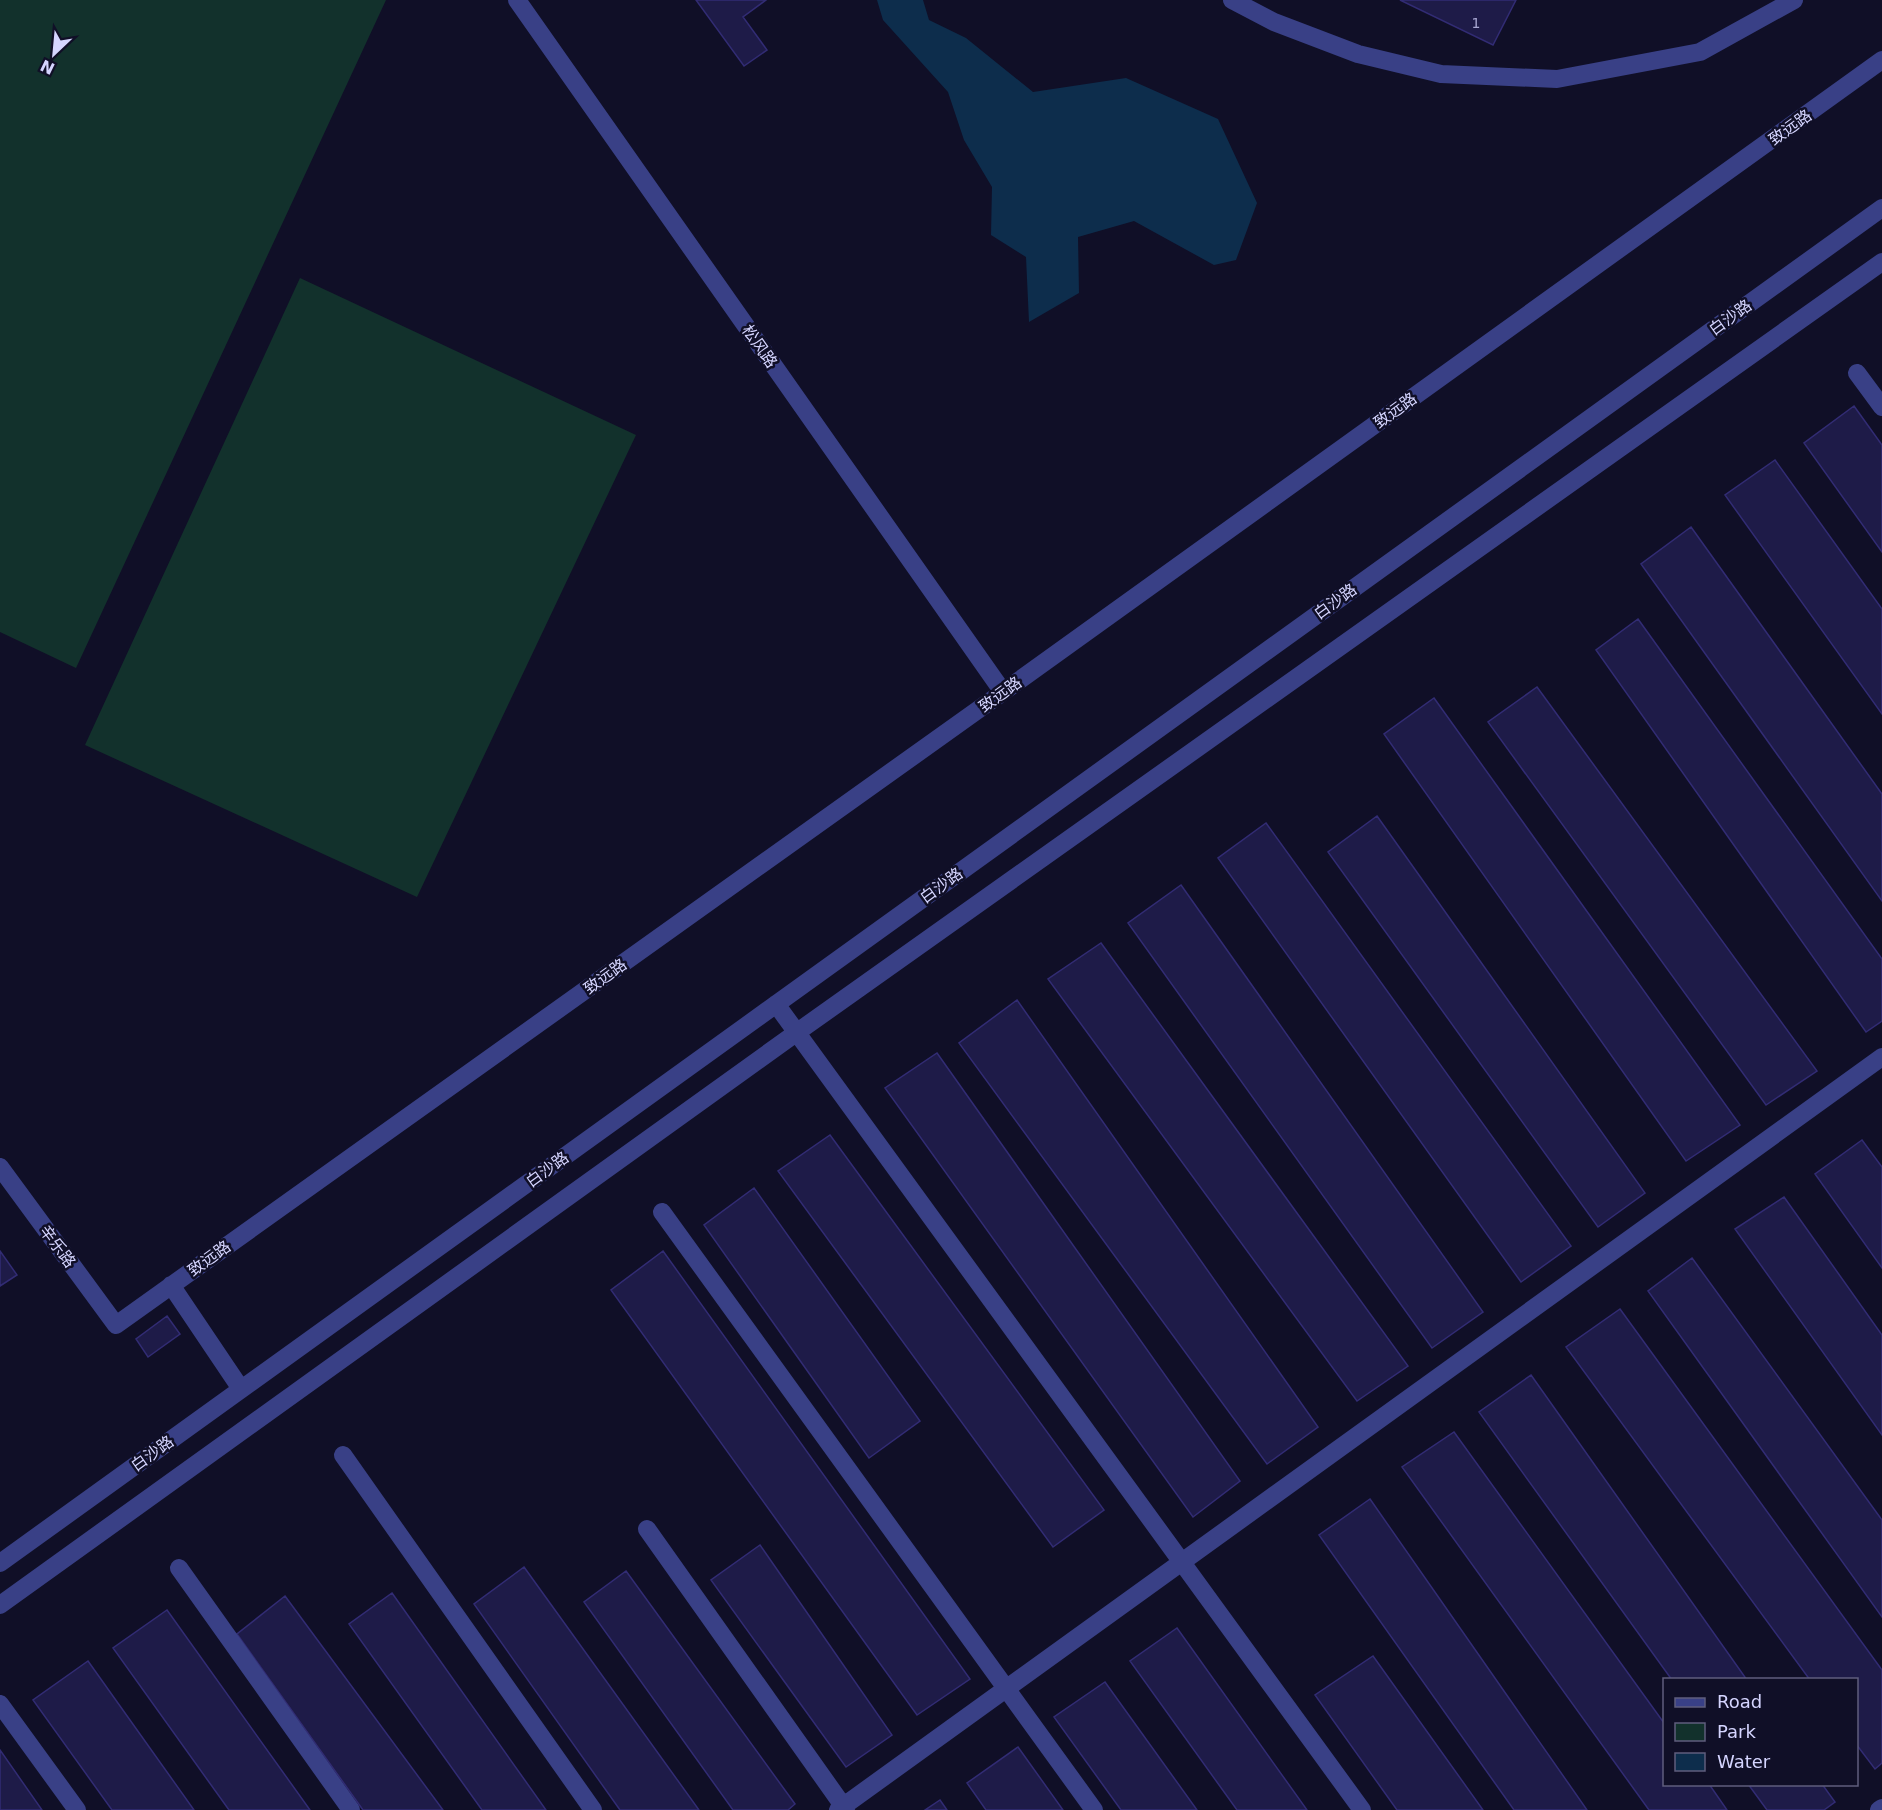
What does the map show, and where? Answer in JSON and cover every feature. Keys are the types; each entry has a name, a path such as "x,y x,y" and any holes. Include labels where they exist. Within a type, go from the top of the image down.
{"street":[{"name":"松风路","path":"517,0 1003,692"},
{"path":"1232,0 1274,22 1369,57 1441,74 1557,79 1700,52 1794,0"},
{"name":"致远路","path":"116,1325 1003,692 1882,60"},
{"name":"白沙路","path":"0,1563 1882,208"},
{"path":"0,1605 796,1033 1879,265"},
{"path":"1857,373 1882,407"},
{"path":"776,1004 1362,1810"},
{"path":"646,1529 843,1809 1882,1057"},
{"name":"辛乐路","path":"0,1167 116,1325"},
{"path":"662,1212 1094,1810"},
{"path":"171,1286 241,1389"},
{"path":"343,1455 593,1810"},
{"path":"178,1568 351,1810"},
{"path":"0,1704 77,1810"}],"green space":[{"path":"0,0 386,0 76,668 0,632"},
{"path":"300,278 636,435 417,897 85,745"}],"water":[{"path":"877,0 923,0 929,20 966,38 1033,92 1126,78 1218,119 1257,203 1236,260 1214,265 1134,221 1078,237 1079,293 1029,322 1026,257 991,235 992,187 964,140 948,92 883,20"}],"building":[{"path":"696,0 766,0 743,17 767,50 744,66"},
{"path":"1400,0 1516,0 1493,45"},
{"path":"1854,406 1882,445 1882,552 1804,443"},
{"path":"1775,460 1882,609 1882,714 1725,495"},
{"path":"1691,527 1882,794 1882,901 1641,564"},
{"path":"1638,619 1882,959 1882,1021 1866,1032 1596,650"},
{"path":"1537,687 1817,1071 1766,1105 1488,722"},
{"path":"1434,698 1740,1125 1686,1161 1384,734"},
{"path":"1377,816 1645,1193 1598,1227 1328,852"},
{"path":"1266,823 1571,1246 1521,1282 1218,858"},
{"path":"1181,885 1483,1312 1432,1348 1128,923"},
{"path":"1101,943 1408,1366 1357,1401 1048,979"},
{"path":"1017,1000 1318,1427 1267,1464 959,1043"},
{"path":"937,1053 1240,1481 1193,1517 885,1088"},
{"path":"830,1135 1104,1510 1053,1547 778,1171"},
{"path":"1862,1140 1882,1167 1882,1268 1815,1174"},
{"path":"754,1188 920,1421 869,1458 704,1225"},
{"path":"1784,1197 1882,1335 1882,1435 1735,1229"},
{"path":"0,1251 17,1275 0,1286"},
{"path":"663,1251 970,1679 917,1715 611,1290"},
{"path":"1692,1258 1882,1520 1882,1617 1648,1291"},
{"path":"1620,1309 1882,1670 1882,1763 1875,1769 1858,1747 1858,1678 1809,1678 1566,1347"},
{"path":"167,1316 180,1334 148,1357 136,1339"},
{"path":"1531,1375 1746,1678 1671,1678 1479,1412"},
{"path":"1454,1432 1663,1722 1663,1786 1710,1786 1727,1810 1649,1810 1402,1467"},
{"path":"1370,1499 1587,1810 1514,1810 1319,1535"},
{"path":"760,1545 892,1735 846,1767 711,1580"},
{"path":"524,1567 699,1810 620,1810 474,1604"},
{"path":"626,1571 795,1804 788,1810 733,1810 584,1602"},
{"path":"392,1593 546,1810 482,1810 349,1624"},
{"path":"285,1596 443,1810 363,1810 237,1634"},
{"path":"167,1610 310,1810 229,1810 113,1648"},
{"path":"1177,1628 1307,1810 1237,1810 1130,1661"},
{"path":"1373,1656 1483,1810 1397,1810 1315,1695"},
{"path":"88,1661 194,1810 112,1810 33,1700"},
{"path":"1105,1682 1197,1810 1121,1810 1054,1717"},
{"path":"1018,1747 1063,1810 986,1810 967,1783"},
{"path":"0,1750 42,1810 0,1810"},
{"path":"1749,1786 1823,1786 1835,1802 1824,1810 1767,1810"},
{"path":"940,1800 947,1810 925,1810"}]}
